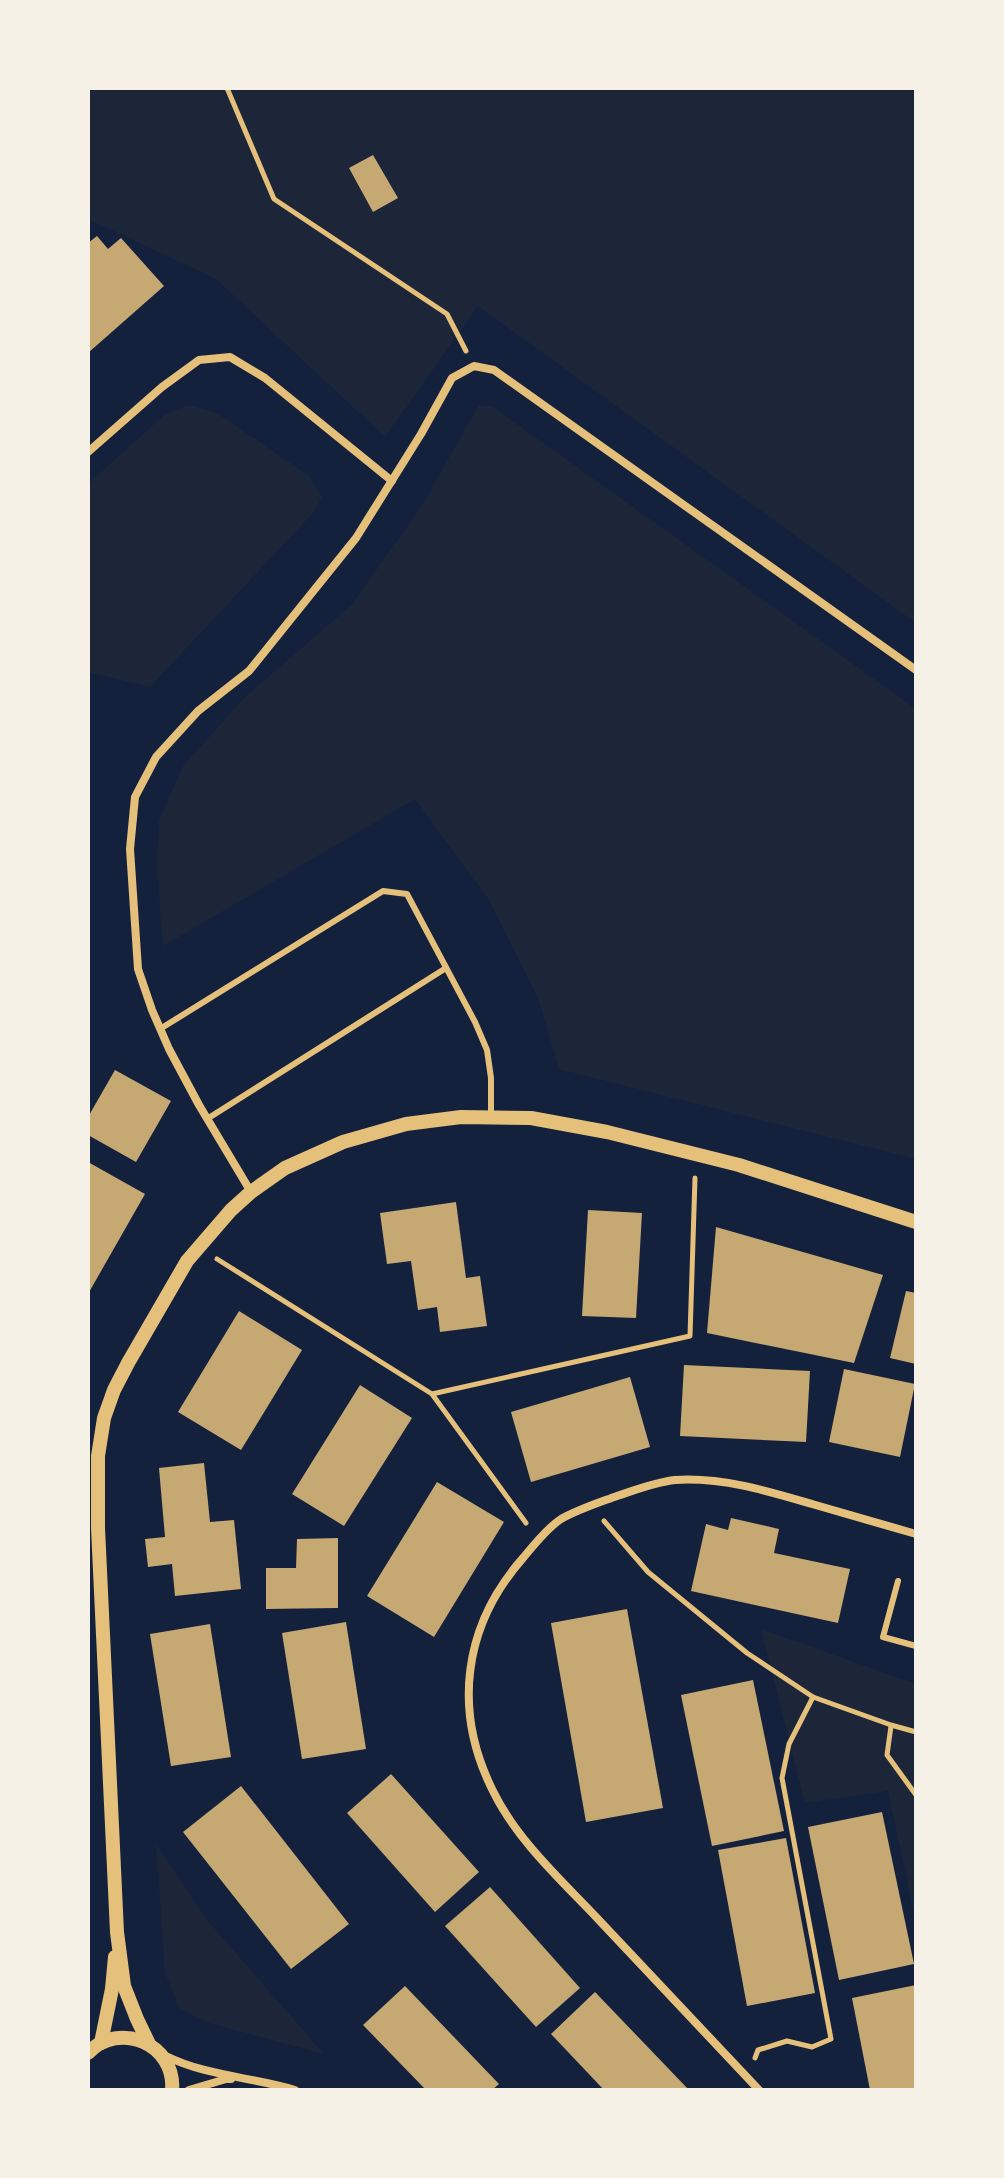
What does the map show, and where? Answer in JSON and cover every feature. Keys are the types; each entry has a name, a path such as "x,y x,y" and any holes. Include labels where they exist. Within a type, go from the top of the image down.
{"street":[{"path":"88,452 162,387 199,360 230,357 265,378 392,481"},
{"path":"251,1192 207,1119 160,1029 138,969 130,849 135,797 156,757 198,711 249,671 356,538 452,378 474,366 494,370 916,670"},
{"path":"172,2090 169,2067 137,2019 124,1986 117,1932 98,1528 98,1456 104,1418 114,1390 187,1261 231,1210 285,1168 343,1142 406,1124 461,1117 531,1118 607,1132 739,1165 916,1222"},
{"path":"759,2090 532,1849 494,1793 479,1756 471,1725 468,1694 481,1622 513,1569 559,1521 590,1505 674,1480 719,1482 763,1490 916,1534"},
{"path":"93,2049 112,1989 117,1932"},
{"path":"93,2049 120,2037 136,2038 179,2063 295,2090"},
{"path":"189,2090 226,2079 248,2080"}],"lane":[{"path":"160,1029 383,891 407,894 487,1050 491,1118"},
{"path":"207,1119 446,968"},
{"path":"898,1581 883,1637 916,1646"}],"path":[{"path":"227,88 274,199 447,314 474,366"},
{"path":"432,1394 690,1336 695,1154"},
{"path":"199,1248 432,1394 539,1540"},
{"path":"590,1505 648,1572 747,1653 813,1697 916,1732"},
{"path":"747,2077 758,2050 787,2041 812,2047 831,2039 782,1778 789,1744 813,1697"},
{"path":"891,1725 887,1755 916,1795"}],"shaded area":[{"path":"88,88 916,88 916,623 478,306 385,437 216,279 88,219"},
{"path":"188,405 217,413 309,476 322,497 312,514 150,687 88,672 88,484 163,416"},
{"path":"479,405 493,407 916,709 916,1159 559,1069 538,998 489,900 415,799 163,946 157,867 159,821 183,766 243,699 352,604 421,507"},
{"path":"761,1629 916,1684 916,1923 888,1791 805,1803"},
{"path":"156,1844 208,1921 324,2054 209,2023 180,2009 165,1973"}],"building":[{"path":"373,155 398,198 373,212 349,168"},
{"path":"97,236 108,249 121,238 164,286 88,353 88,243"},
{"path":"115,1070 171,1101 136,1162 88,1135 88,1117"},
{"path":"88,1162 145,1194 88,1294"},
{"path":"456,1202 466,1278 480,1276 487,1326 440,1332 437,1307 418,1310 411,1261 387,1264 380,1213"},
{"path":"588,1210 642,1213 636,1318 582,1316"},
{"path":"716,1227 883,1275 854,1363 707,1333"},
{"path":"906,1291 916,1293 916,1364 890,1358"},
{"path":"239,1311 302,1350 241,1450 178,1412"},
{"path":"684,1365 810,1371 806,1442 680,1436"},
{"path":"844,1369 915,1384 900,1457 829,1442"},
{"path":"630,1377 650,1447 531,1482 511,1412"},
{"path":"360,1385 412,1418 344,1526 292,1494"},
{"path":"204,1463 210,1522 234,1520 241,1589 175,1596 172,1564 148,1567 145,1539 165,1537 159,1468"},
{"path":"437,1482 504,1522 434,1637 367,1596"},
{"path":"731,1518 779,1529 774,1553 850,1569 838,1623 691,1591 706,1524 728,1530"},
{"path":"338,1538 338,1608 266,1609 266,1568 296,1568 297,1539"},
{"path":"627,1609 663,1808 586,1822 551,1623"},
{"path":"346,1622 366,1749 302,1759 282,1633"},
{"path":"210,1624 231,1757 171,1766 150,1634"},
{"path":"753,1680 784,1831 712,1846 681,1695"},
{"path":"391,1774 479,1872 435,1912 347,1813"},
{"path":"241,1786 349,1924 291,1969 183,1832"},
{"path":"882,1812 914,1964 839,1980 808,1827"},
{"path":"786,1838 815,1993 747,2006 718,1850"},
{"path":"490,1887 580,1988 536,2027 445,1926"},
{"path":"916,1985 916,2090 870,2090 852,1998"},
{"path":"405,1986 499,2084 492,2090 426,2090 363,2025"},
{"path":"595,1992 689,2090 604,2090 551,2034"}]}
